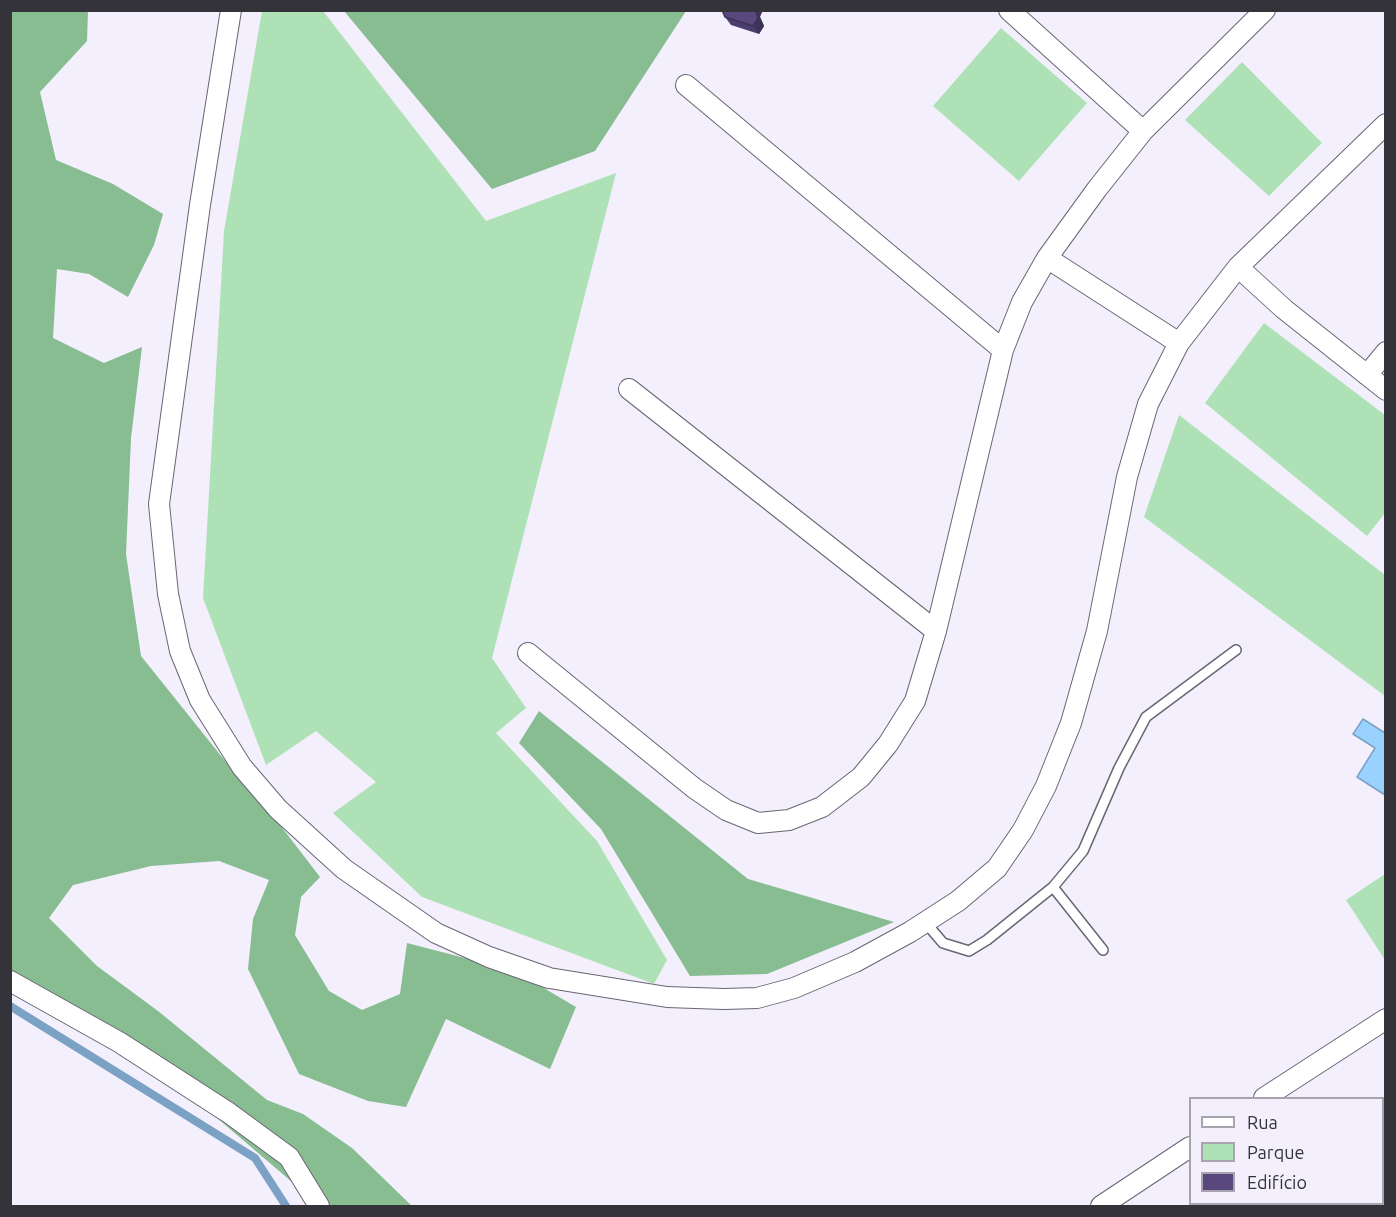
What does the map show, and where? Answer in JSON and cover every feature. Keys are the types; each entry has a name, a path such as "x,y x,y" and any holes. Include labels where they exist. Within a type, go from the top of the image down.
{"street":[{"path":"231,10 197,228 159,504 168,594 180,651 200,700 242,767 278,809 344,868 436,933 489,957 549,978 667,997 757,998 794,988 855,962 926,922 958,901 998,868 1023,830 1046,786 1071,723 1097,631 1127,477 1148,404 1179,343 1238,267 1386,124"},
{"path":"1009,10 1143,131"},
{"path":"528,653 694,788 726,810 758,823 789,820 822,807 861,777 888,744 915,701 936,631 1003,350 1022,302 1047,258 1143,131 1265,10"},
{"path":"686,86 1003,350"},
{"path":"1047,258 1179,343"},
{"path":"1238,267 1284,309 1386,390"},
{"path":"1367,375 1386,352"},
{"path":"629,389 936,631"},
{"path":"10,981 119,1042 230,1113 289,1157 319,1206"},
{"path":"1266,1097 1386,1019"},
{"path":"1101,1206 1189,1148"}],"lane":[{"path":"926,922 942,943 969,951 987,940 1053,887 1083,850 1119,768 1146,717 1236,650"},
{"path":"1053,887 1103,950"}],"green space":[{"path":"11,11 88,11 87,41 40,92 56,160 113,184 163,214 154,245 128,297 89,274 57,269 53,338 104,363 142,347 131,438 126,554 141,656 320,877 301,897 295,935 329,991 362,1010 400,994 407,943 515,971 576,1007 550,1069 446,1019 406,1107 368,1101 299,1074 248,969 253,919 269,880 219,861 151,866 73,885 49,918 97,966 158,1011 267,1100 303,1114 352,1148 412,1206 320,1206 147,1058 11,980"},
{"path":"262,11 323,11 486,221 616,173 492,658 526,708 496,733 597,841 667,960 654,984 422,897 333,813 376,782 316,731 266,765 203,598 224,231"},
{"path":"344,11 686,11 595,151 492,189"},
{"path":"1001,28 1087,103 1019,181 933,106"},
{"path":"1242,62 1322,143 1269,196 1185,120"},
{"path":"1264,323 1385,415 1385,513 1367,536 1205,403"},
{"path":"1179,415 1385,575 1385,696 1144,517"},
{"path":"539,711 748,879 894,922 767,974 690,976 601,829 519,743"},
{"path":"1385,874 1385,960 1346,900"}],"water":[{"path":"1363,719 1385,733 1385,795 1357,777 1375,748 1353,734"}],"building":[{"path":"722,10 755,10 758,18 753,26 725,17"}],"waterway":[{"path":"10,1006 255,1158 286,1206"}]}
